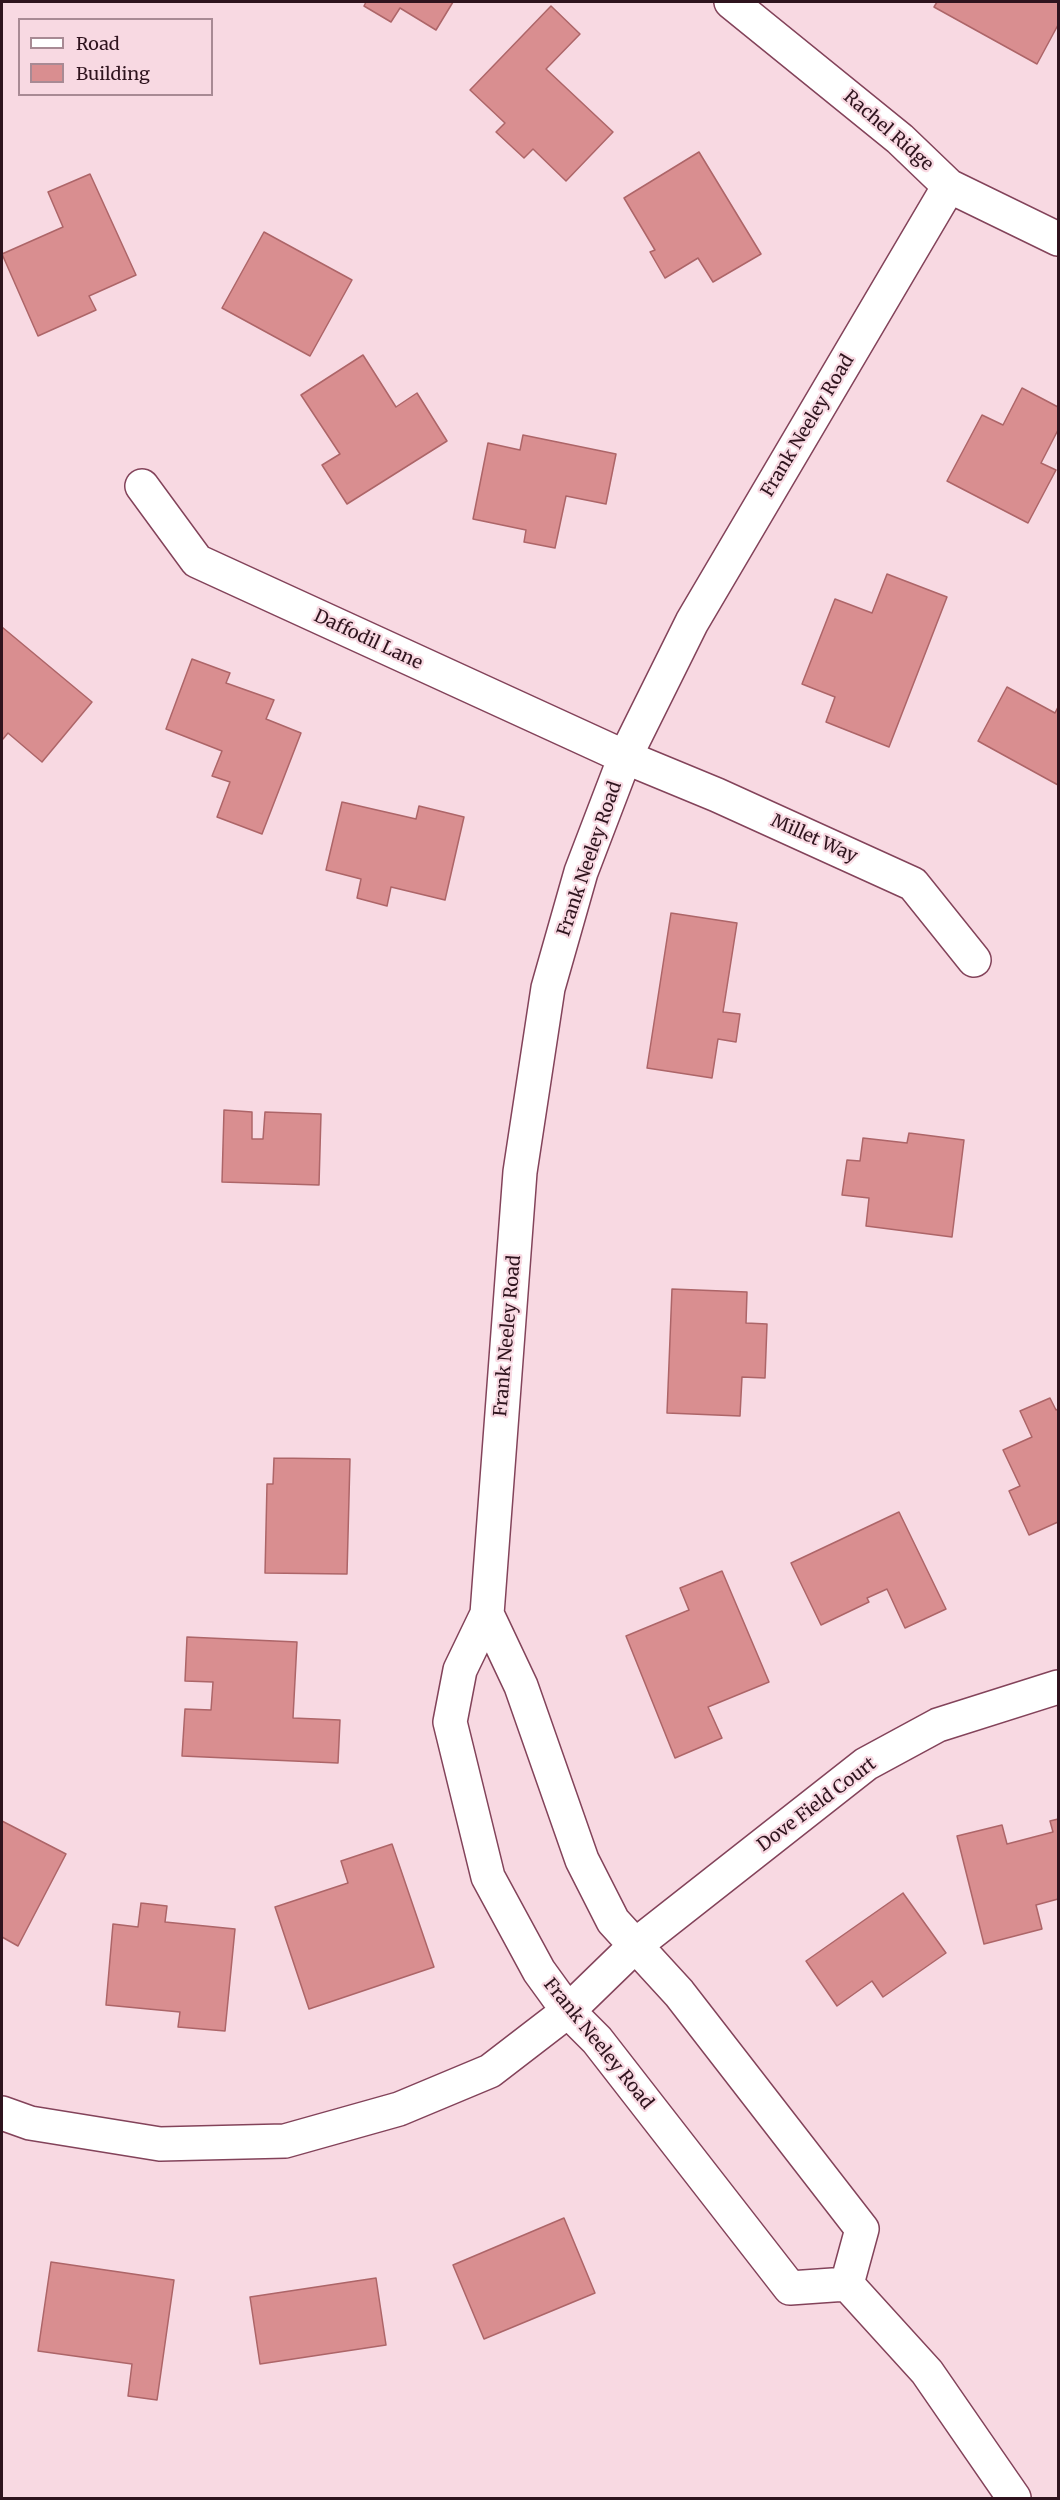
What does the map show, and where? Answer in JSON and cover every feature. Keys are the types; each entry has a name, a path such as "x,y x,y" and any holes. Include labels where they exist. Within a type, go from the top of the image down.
{"street":[{"name":"Rachel Ridge","path":"731,2 900,139 950,186 1059,239"},
{"name":"Frank Neeley Road","path":"487,1614 521,1686 582,1860 613,1921 679,1993 862,2229 847,2284 790,2288 597,2040 568,2011 539,1971 488,1877 450,1722 460,1670 487,1614 520,1172 548,988 581,872 625,757 692,622 950,186"},
{"name":"Daffodil Lane","path":"142,486 197,561 625,757"},
{"name":"Millet Way","path":"625,757 717,795 913,884 975,960"},
{"name":"Dove Field Court","path":"2,2113 30,2123 160,2144 285,2141 399,2109 490,2071 568,2011 636,1944 866,1764 938,1725 1059,1688"},
{"path":"847,2284 927,2372 1014,2499"}],"building":[{"path":"366,2 453,2 436,30 400,8 391,22 364,6"},
{"path":"937,2 1058,2 1058,25 1037,64 934,7"},
{"path":"551,6 580,34 546,69 613,132 566,181 533,149 524,158 496,132 505,123 470,90"},
{"path":"699,152 761,254 713,282 698,258 665,278 650,252 655,250 624,198"},
{"path":"90,174 136,275 89,296 96,310 38,336 2,254 63,227 48,192"},
{"path":"264,232 352,280 310,356 222,308"},
{"path":"363,355 396,407 417,393 447,441 347,504 322,465 340,454 301,395"},
{"path":"1022,388 1058,407 1058,430 1041,463 1056,470 1028,523 947,481 982,415 1003,425"},
{"path":"523,435 616,454 606,504 566,496 555,548 524,542 526,530 473,519 488,443 520,450"},
{"path":"887,574 947,597 889,747 826,722 835,697 802,684 835,599 872,613"},
{"path":"2,627 92,702 42,762 8,733 3,739 2,737"},
{"path":"192,659 230,673 226,683 274,700 266,719 301,733 262,834 217,817 230,782 212,776 222,751 166,729"},
{"path":"1007,687 1055,713 1058,707 1058,785 978,741"},
{"path":"342,802 416,819 419,806 464,817 445,900 391,887 387,906 357,898 361,879 326,870"},
{"path":"671,913 737,923 723,1012 740,1014 736,1042 718,1039 712,1078 647,1068"},
{"path":"224,1110 252,1112 252,1139 263,1139 265,1112 321,1114 319,1185 222,1182"},
{"path":"909,1133 964,1140 952,1237 866,1226 869,1198 842,1195 847,1160 860,1161 863,1138 907,1143"},
{"path":"672,1289 747,1292 746,1323 767,1324 765,1378 742,1377 740,1416 667,1413"},
{"path":"1050,1398 1056,1410 1058,1409 1058,1522 1029,1535 1009,1491 1020,1486 1003,1450 1032,1437 1020,1411"},
{"path":"274,1458 350,1459 347,1574 265,1573 267,1484 273,1484"},
{"path":"899,1512 946,1609 905,1628 887,1589 867,1598 869,1602 821,1625 791,1563"},
{"path":"722,1571 769,1682 708,1707 722,1738 675,1758 626,1636 689,1610 680,1588"},
{"path":"187,1637 297,1642 293,1718 340,1720 338,1763 182,1756 185,1709 211,1710 213,1682 185,1681"},
{"path":"1058,1819 1058,1899 1036,1905 1042,1929 984,1944 957,1836 1002,1825 1007,1844 1053,1832 1050,1821"},
{"path":"2,1821 66,1854 18,1946 2,1937"},
{"path":"392,1844 434,1967 309,2009 275,1907 348,1883 341,1861"},
{"path":"903,1893 946,1953 883,1997 872,1981 837,2006 806,1961"},
{"path":"141,1903 167,1906 165,1922 235,1929 225,2031 178,2027 180,2012 106,2005 113,1924 138,1927"},
{"path":"564,2218 595,2293 484,2339 453,2265"},
{"path":"51,2262 174,2280 157,2400 128,2396 132,2364 38,2351"},
{"path":"376,2278 386,2345 260,2364 250,2297"}]}
